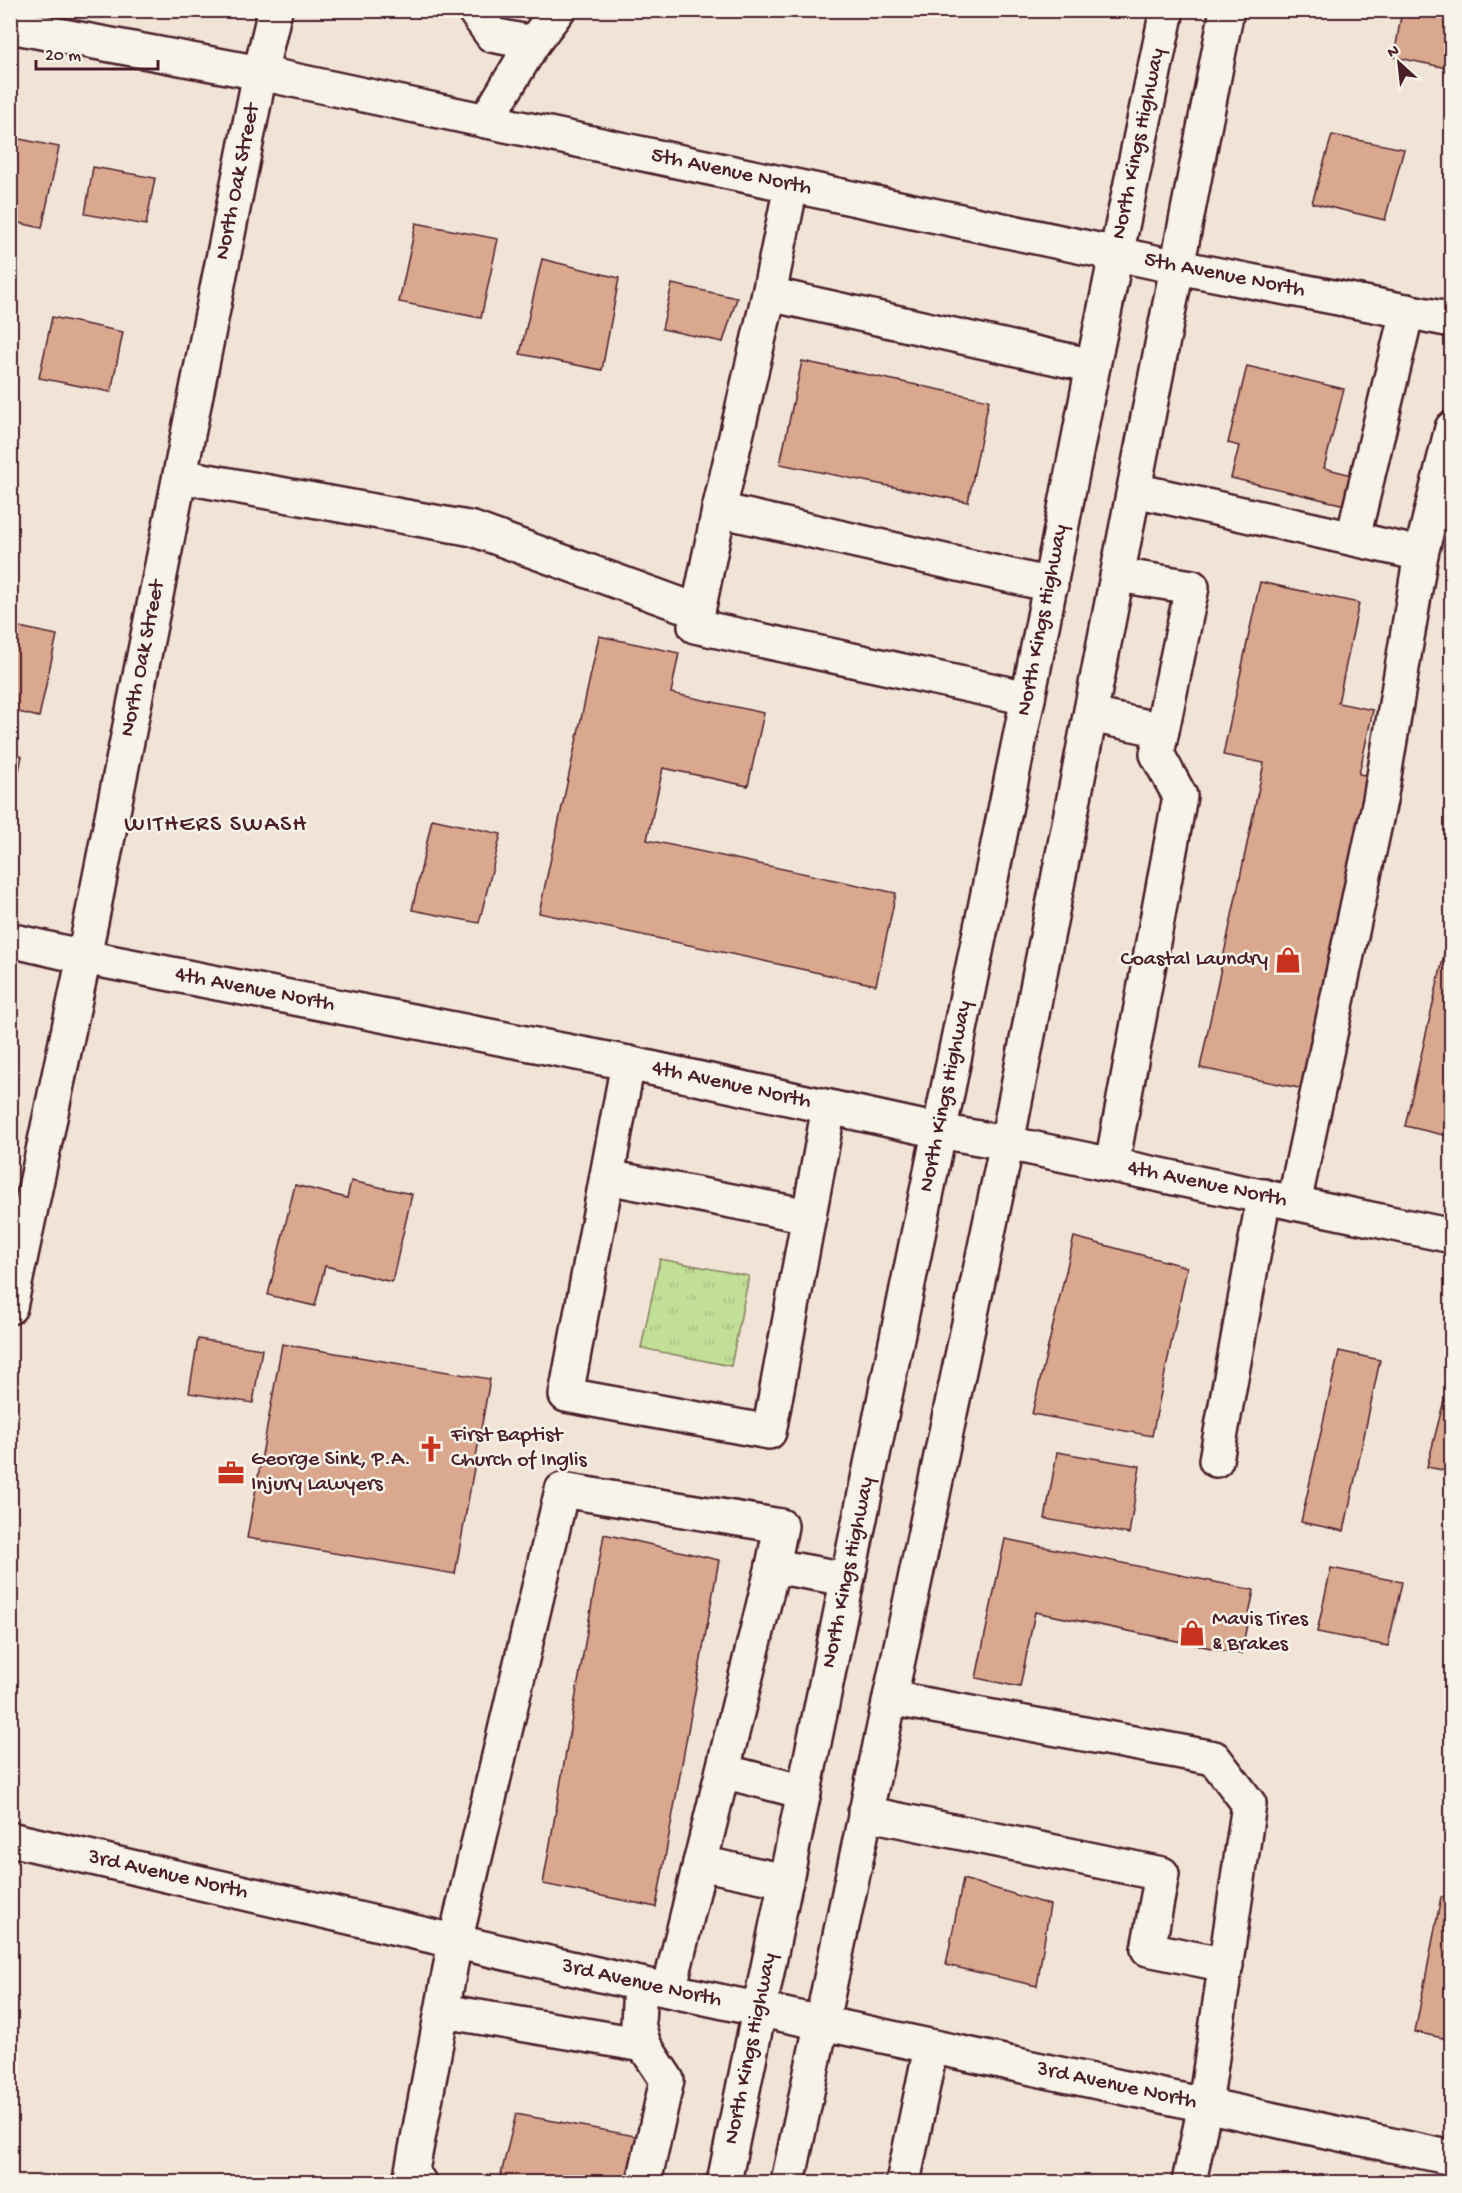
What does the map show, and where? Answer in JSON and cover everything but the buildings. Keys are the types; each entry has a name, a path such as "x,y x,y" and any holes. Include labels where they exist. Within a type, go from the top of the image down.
{"street":[{"name":"North Oak Street","path":"10,1307 84,957 260,73 275,10"},
{"path":"474,10 492,36 533,43"},
{"path":"486,121 533,43 558,10"},
{"name":"North Kings Highway","path":"724,2182 1167,10"},
{"path":"788,2182 1007,1143 1227,10"},
{"name":"5th Avenue North","path":"10,26 260,73 1178,267 1452,320"},
{"path":"792,186 695,626 1028,698"},
{"path":"769,294 1093,366"},
{"path":"1353,538 1407,311"},
{"path":"1216,1460 1380,800 1421,554 1452,428"},
{"path":"180,476 473,529 698,611"},
{"path":"1135,490 1421,554"},
{"path":"719,510 1051,585"},
{"path":"1112,1164 1180,796 1157,753 1192,587 1118,575"},
{"path":"1091,715 1162,730"},
{"name":"4th Avenue North","path":"10,940 84,957 628,1063 939,1131 1112,1164 1452,1236"},
{"path":"628,1063 566,1395 770,1432 829,1107"},
{"path":"607,1177 809,1216"},
{"path":"414,2182 455,1942 562,1490 781,1526 700,1863 638,2025 644,2045 668,2080 644,2182"},
{"path":"773,1566 847,1579"},
{"path":"890,1698 1214,1758 1248,1804 1205,2105 1189,2182"},
{"path":"723,1770 804,1792"},
{"path":"865,1813 1162,1874 1148,1949 1226,1965"},
{"name":"3rd Avenue North","path":"10,1839 654,1987 1452,2158"},
{"path":"700,1863 786,1881"},
{"path":"443,2011 644,2045"},
{"path":"903,2182 931,2047"}],"green space":[{"path":"660,1259 749,1276 731,1366 641,1348"}],"place":[{"name":"Coastal Laundry","path":"1288,960"},
{"name":"First Baptist Church of Inglis","path":"431,1449"},
{"name":"George Sink, P.A. Injury Lawyers","path":"231,1473"},
{"name":"Mavis Tires & Brakes","path":"1192,1633"}],"district":[{"name":"WITHERS SWASH","path":"216,825"}]}
